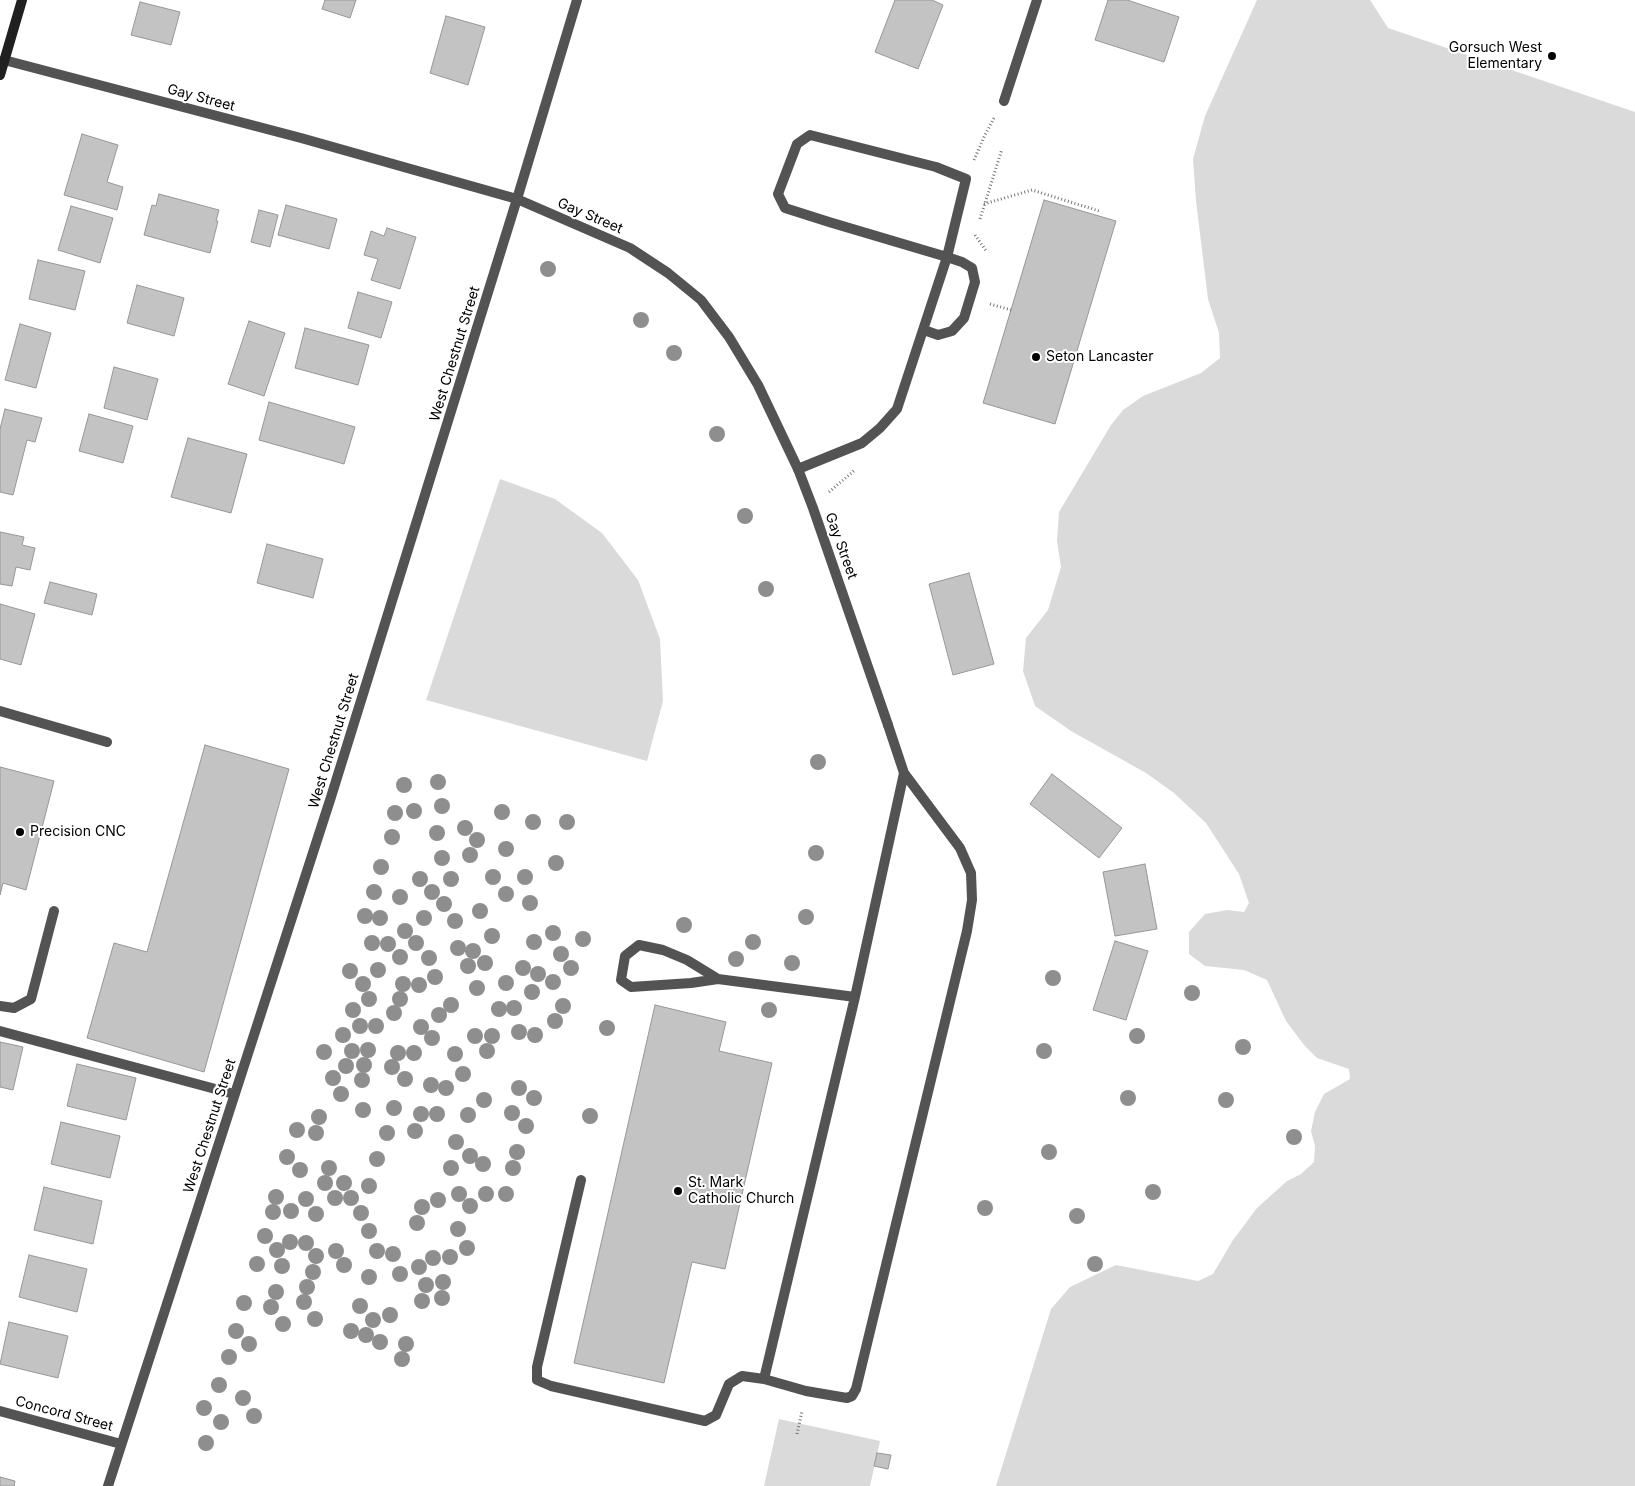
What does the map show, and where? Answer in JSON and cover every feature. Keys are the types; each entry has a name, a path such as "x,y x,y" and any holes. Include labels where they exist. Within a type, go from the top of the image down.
{"main road":[{"path":"0,75 22,0"}],"street":[{"name":"West Chestnut Street","path":"108,1486 332,797 577,0"},
{"path":"1004,101 1037,0"},
{"name":"Gay Street","path":"4,60 301,138 517,199 630,248 668,273 701,300 729,338 758,385 798,469 838,578 904,774"},
{"path":"798,469 862,443 880,428 897,409 947,257 966,179 936,167 810,135 797,144 778,194 785,208 947,257 972,268 975,282 964,318 952,331 938,335 924,330"},
{"path":"0,711 107,742"},
{"path":"764,1379 855,997 904,774"},
{"path":"581,1180 537,1367 537,1380 550,1386 705,1421 716,1415 729,1384 742,1376 764,1379 806,1391 843,1398 856,1393 967,931 972,900 971,873 960,848 904,774"},
{"path":"0,1006 14,1008 31,998 54,911"},
{"path":"718,979 687,960 662,950 639,945 625,956 621,980 631,987 691,983 718,979 855,997"},
{"path":"0,1031 234,1094"},
{"name":"Concord Street","path":"0,1411 121,1444"}],"path":[{"path":"966,179 984,137 1004,101"},
{"path":"961,201 984,204 1032,190 1099,211"}],"shaded area":[{"path":"1257,0 1370,0 1388,28 1635,112 1635,1486 996,1486 1051,1309 1070,1287 1116,1265 1198,1281 1213,1274 1233,1240 1257,1208 1287,1181 1301,1174 1314,1162 1315,1146 1311,1131 1315,1112 1324,1094 1350,1079 1349,1069 1317,1058 1304,1045 1286,1021 1267,980 1244,970 1205,966 1189,954 1189,932 1205,914 1227,910 1244,912 1249,903 1239,874 1206,823 1174,793 1146,773 1071,731 1035,706 1023,671 1026,638 1048,610 1061,567 1057,541 1059,512 1111,425 1123,410 1143,396 1201,373 1220,358 1219,333 1208,299 1193,159 1205,116"},
{"path":"500,479 555,499 602,533 638,580 660,639 663,701 647,761 426,700"},
{"path":"779,1419 880,1441 870,1486 764,1486"}],"building":[{"path":"325,0 356,0 350,18 322,9"},
{"path":"895,0 932,0 943,5 918,69 875,52"},
{"path":"1108,0 1127,0 1179,17 1164,62 1095,40"},
{"path":"140,2 180,12 171,45 131,35"},
{"path":"446,16 485,27 468,85 430,73"},
{"path":"82,134 118,145 107,182 123,187 117,210 64,195"},
{"path":"159,194 219,210 210,253 144,235 152,205 156,206"},
{"name":"Seton Lancaster","path":"1044,200 1116,221 1055,424 983,403"},
{"path":"286,205 337,219 329,249 278,235"},
{"path":"71,206 113,218 100,263 58,250"},
{"path":"259,210 278,215 270,247 251,242"},
{"path":"387,228 416,237 400,289 371,280 378,259 364,255 371,231 384,236"},
{"path":"38,260 85,271 75,310 29,299"},
{"path":"137,285 184,298 174,336 127,323"},
{"path":"358,292 392,302 381,338 348,328"},
{"path":"249,321 285,333 264,396 228,384"},
{"path":"20,324 51,333 36,388 5,380"},
{"path":"305,328 369,345 358,385 295,368"},
{"path":"114,367 158,379 147,420 104,408"},
{"path":"269,402 355,427 344,464 259,440"},
{"path":"5,409 42,418 35,442 27,440 13,495 0,492 0,429"},
{"path":"89,414 133,426 123,463 79,451"},
{"path":"188,438 247,454 231,513 171,497"},
{"path":"0,532 24,537 22,545 35,548 30,570 16,567 12,586 0,584"},
{"path":"267,544 323,559 313,598 257,583"},
{"path":"969,573 994,664 953,675 929,584"},
{"path":"50,582 97,594 92,615 44,603"},
{"path":"0,604 35,614 21,665 0,659"},
{"path":"205,745 289,769 204,1072 87,1038 114,943 147,952"},
{"name":"Precision CNC","path":"0,767 54,781 26,890 3,883 0,895"},
{"path":"1052,774 1122,828 1099,858 1030,804"},
{"path":"1145,864 1157,929 1115,936 1103,872"},
{"path":"1115,941 1148,951 1126,1020 1093,1010"},
{"name":"St. Mark Catholic Church","path":"655,1005 726,1022 719,1051 772,1063 725,1269 692,1262 664,1383 574,1363"},
{"path":"0,1042 23,1047 13,1090 0,1087"},
{"path":"77,1064 136,1078 126,1120 67,1106"},
{"path":"61,1122 120,1136 110,1178 51,1164"},
{"path":"44,1187 102,1201 93,1244 34,1230"},
{"path":"29,1255 87,1269 77,1312 19,1297"},
{"path":"9,1322 68,1336 58,1378 0,1364"},
{"path":"877,1453 891,1455 888,1469 874,1466"},
{"path":"0,1477 15,1481 14,1486 0,1486"}],"place":[{"name":"Gorsuch West Elementary","path":"1552,56"},
{"name":"Seton Lancaster","path":"1036,357"},
{"name":"Precision CNC","path":"20,832"},
{"name":"St. Mark Catholic Church","path":"678,1191"}]}
